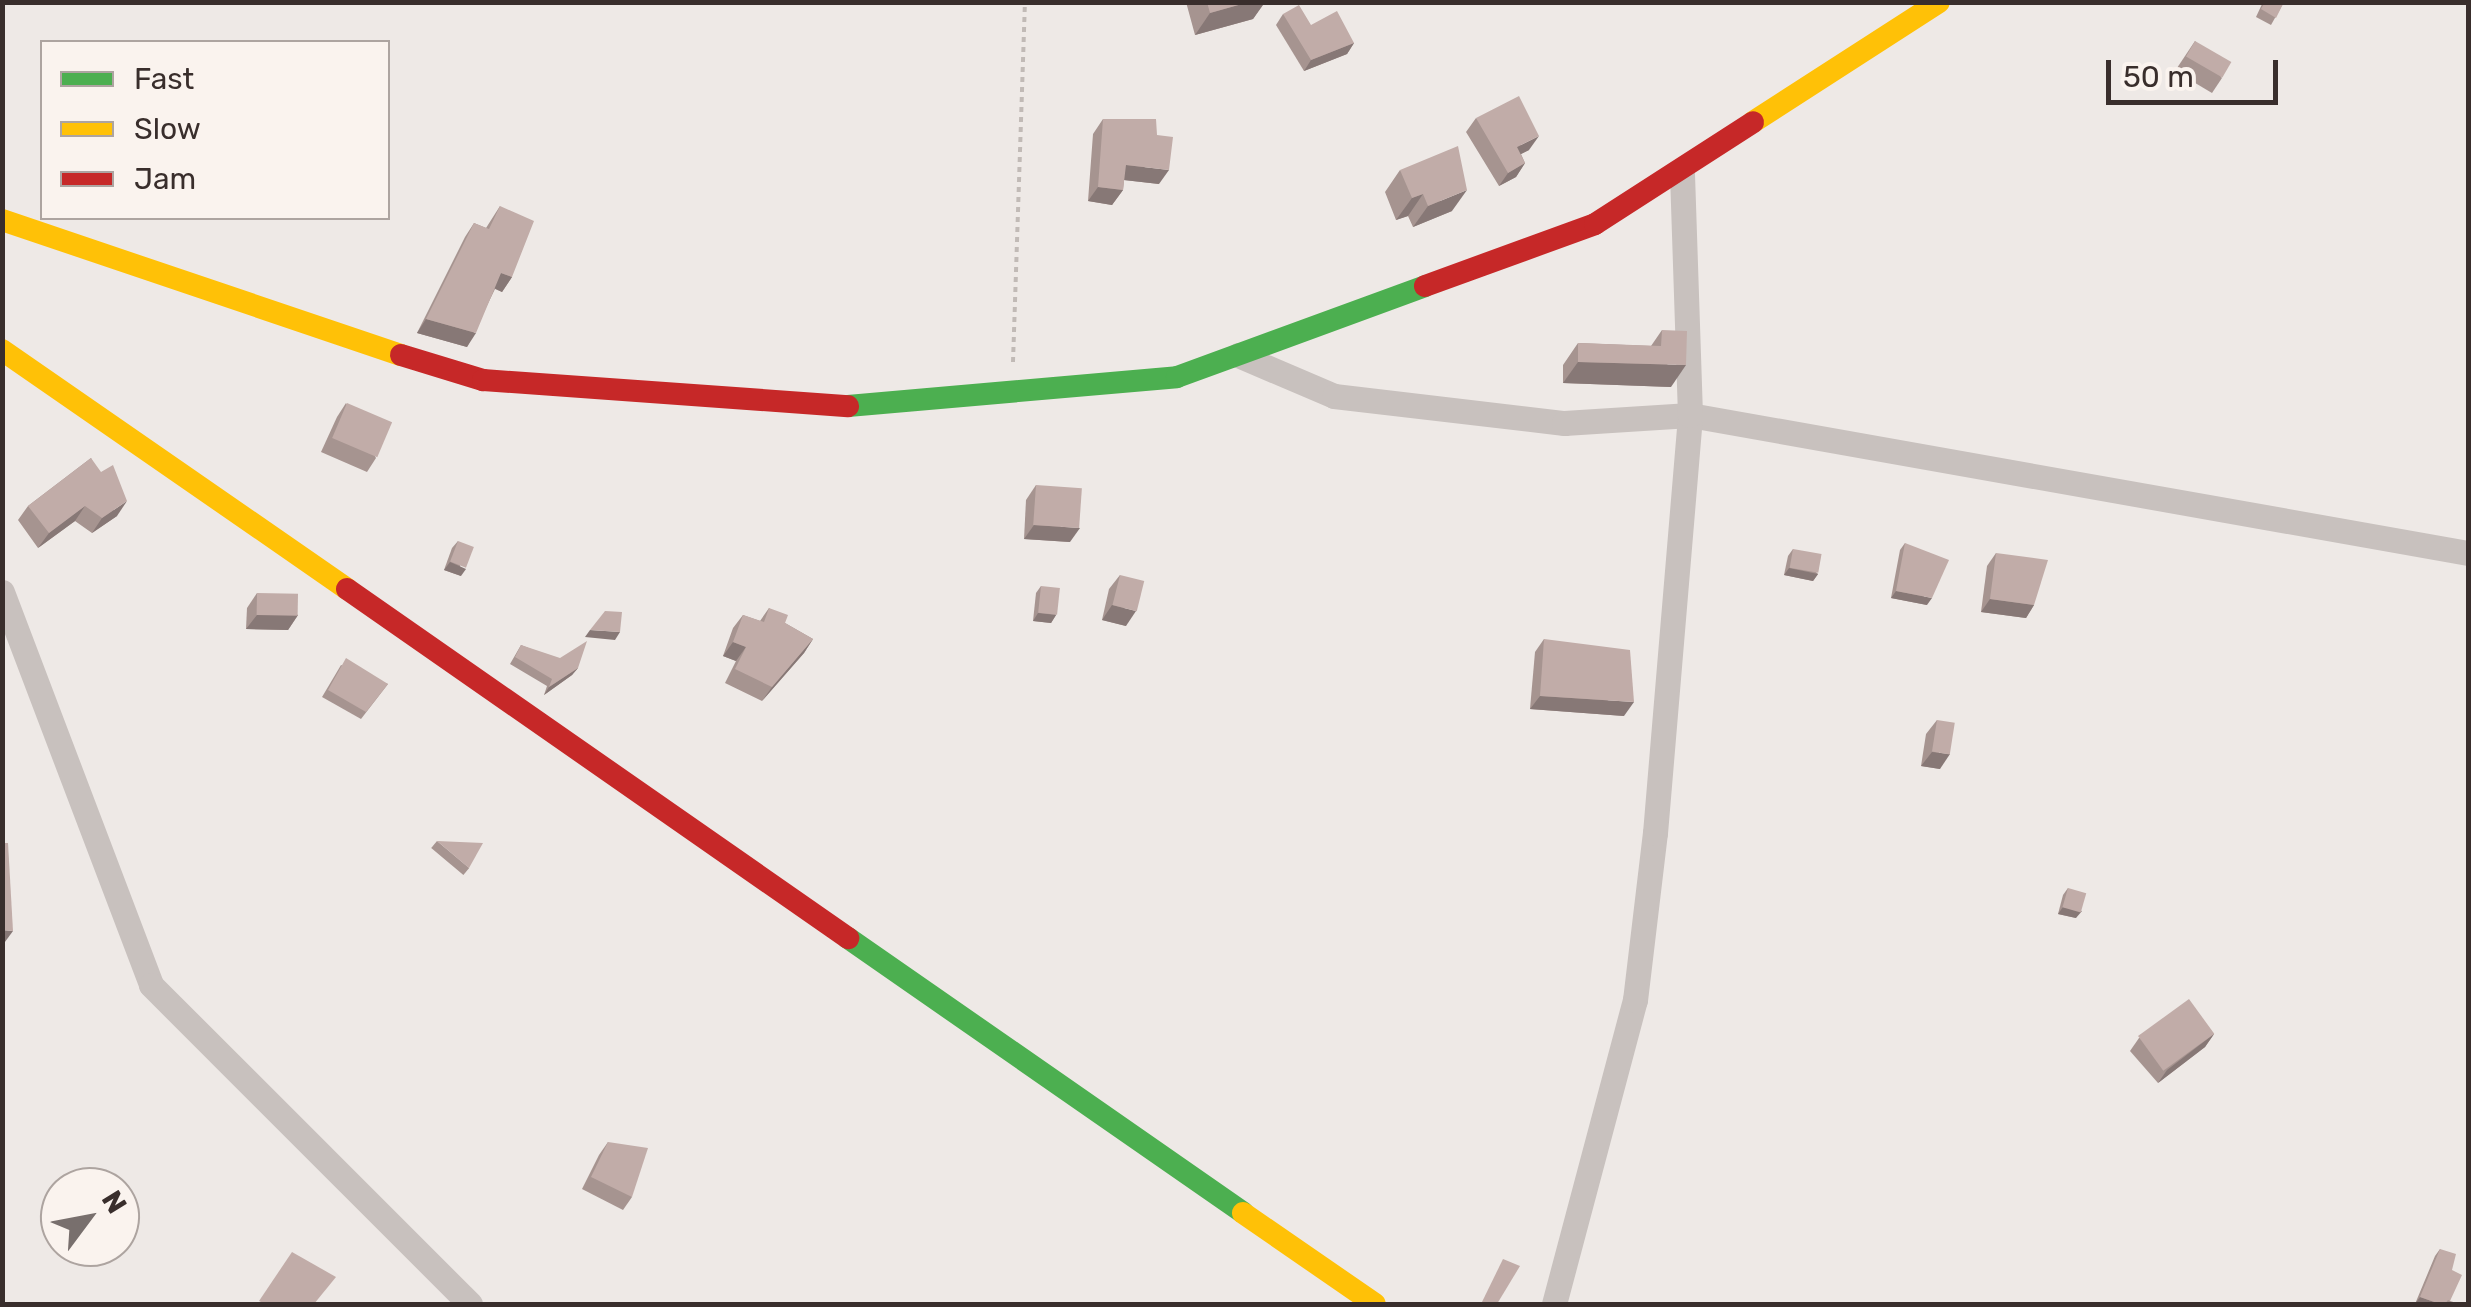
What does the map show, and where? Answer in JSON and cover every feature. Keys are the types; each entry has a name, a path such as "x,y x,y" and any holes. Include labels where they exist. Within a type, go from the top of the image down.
{"street":[{"path":"2,220 188,290 483,380 804,410 1177,377 1595,224 1939,2"},
{"path":"1554,1304 1635,1000 1690,415 1682,170"},
{"path":"2,350 1374,1304"},
{"path":"1238,355 1334,396 1564,423 1690,415 2468,553"},
{"path":"2,592 151,985 470,1304"}],"path":[{"path":"1012,392 1025,2"}],"building":[{"path":"1207,2 1249,2 1210,13"},
{"path":"2265,2 2284,2 2276,18 2261,9"},
{"path":"1299,5 1311,25 1337,11 1354,43 1311,60 1283,14"},
{"path":"2195,41 2231,62 2222,78 2186,57"},
{"path":"1519,96 1539,136 1517,147 1525,163 1508,173 1476,118"},
{"path":"1103,119 1156,119 1157,135 1173,137 1169,170 1126,165 1123,190 1098,187"},
{"path":"1458,146 1467,190 1428,206 1423,194 1412,198 1400,170"},
{"path":"500,206 534,221 512,277 501,273 476,333 426,319 474,223 489,229"},
{"path":"1662,330 1687,331 1686,365 1578,362 1578,343 1661,346"},
{"path":"347,403 392,422 377,457 332,438"},
{"path":"91,458 101,472 113,465 127,501 102,518 85,506 49,533 28,506"},
{"path":"1036,485 1082,488 1079,528 1033,525"},
{"path":"458,541 474,547 466,568 450,562"},
{"path":"1905,543 1949,560 1932,598 1896,591"},
{"path":"1793,549 1822,554 1818,573 1790,568"},
{"path":"1996,553 2048,560 2034,605 1990,599"},
{"path":"1120,575 1144,581 1137,611 1113,605"},
{"path":"1041,586 1060,588 1057,615 1038,613"},
{"path":"257,593 298,594 298,616 257,615"},
{"path":"769,608 788,615 785,623 813,639 772,687 735,669 746,647 733,642 743,615 764,622"},
{"path":"605,611 622,612 620,632 590,630"},
{"path":"1544,639 1630,650 1634,702 1540,696"},
{"path":"587,641 578,668 549,687 552,679 515,657 521,645 560,658"},
{"path":"346,658 388,684 366,712 328,690"},
{"path":"1937,720 1955,723 1950,754 1932,752"},
{"path":"437,841 483,843 469,868"},
{"path":"2,843 8,843 13,931 2,930"},
{"path":"2068,888 2086,893 2081,912 2062,907"},
{"path":"2189,999 2214,1034 2163,1071 2138,1036"},
{"path":"608,1142 648,1148 632,1197 591,1177"},
{"path":"2440,1249 2456,1254 2452,1270 2462,1275 2445,1304 2420,1297"},
{"path":"292,1252 336,1277 314,1304 259,1301"},
{"path":"1503,1259 1520,1266 1497,1304 1481,1304"}],"traffic: fast":[{"path":"848,406 1177,377 1425,286"},
{"path":"848,938 1243,1213"}],"traffic: slow":[{"path":"1753,122 1939,2"},
{"path":"2,220 401,355"},
{"path":"2,350 347,589"},
{"path":"1243,1213 1375,1304"}],"traffic: jam":[{"path":"1425,286 1595,224 1753,122"},
{"path":"401,355 483,380 848,406"},
{"path":"347,589 848,938"}]}
